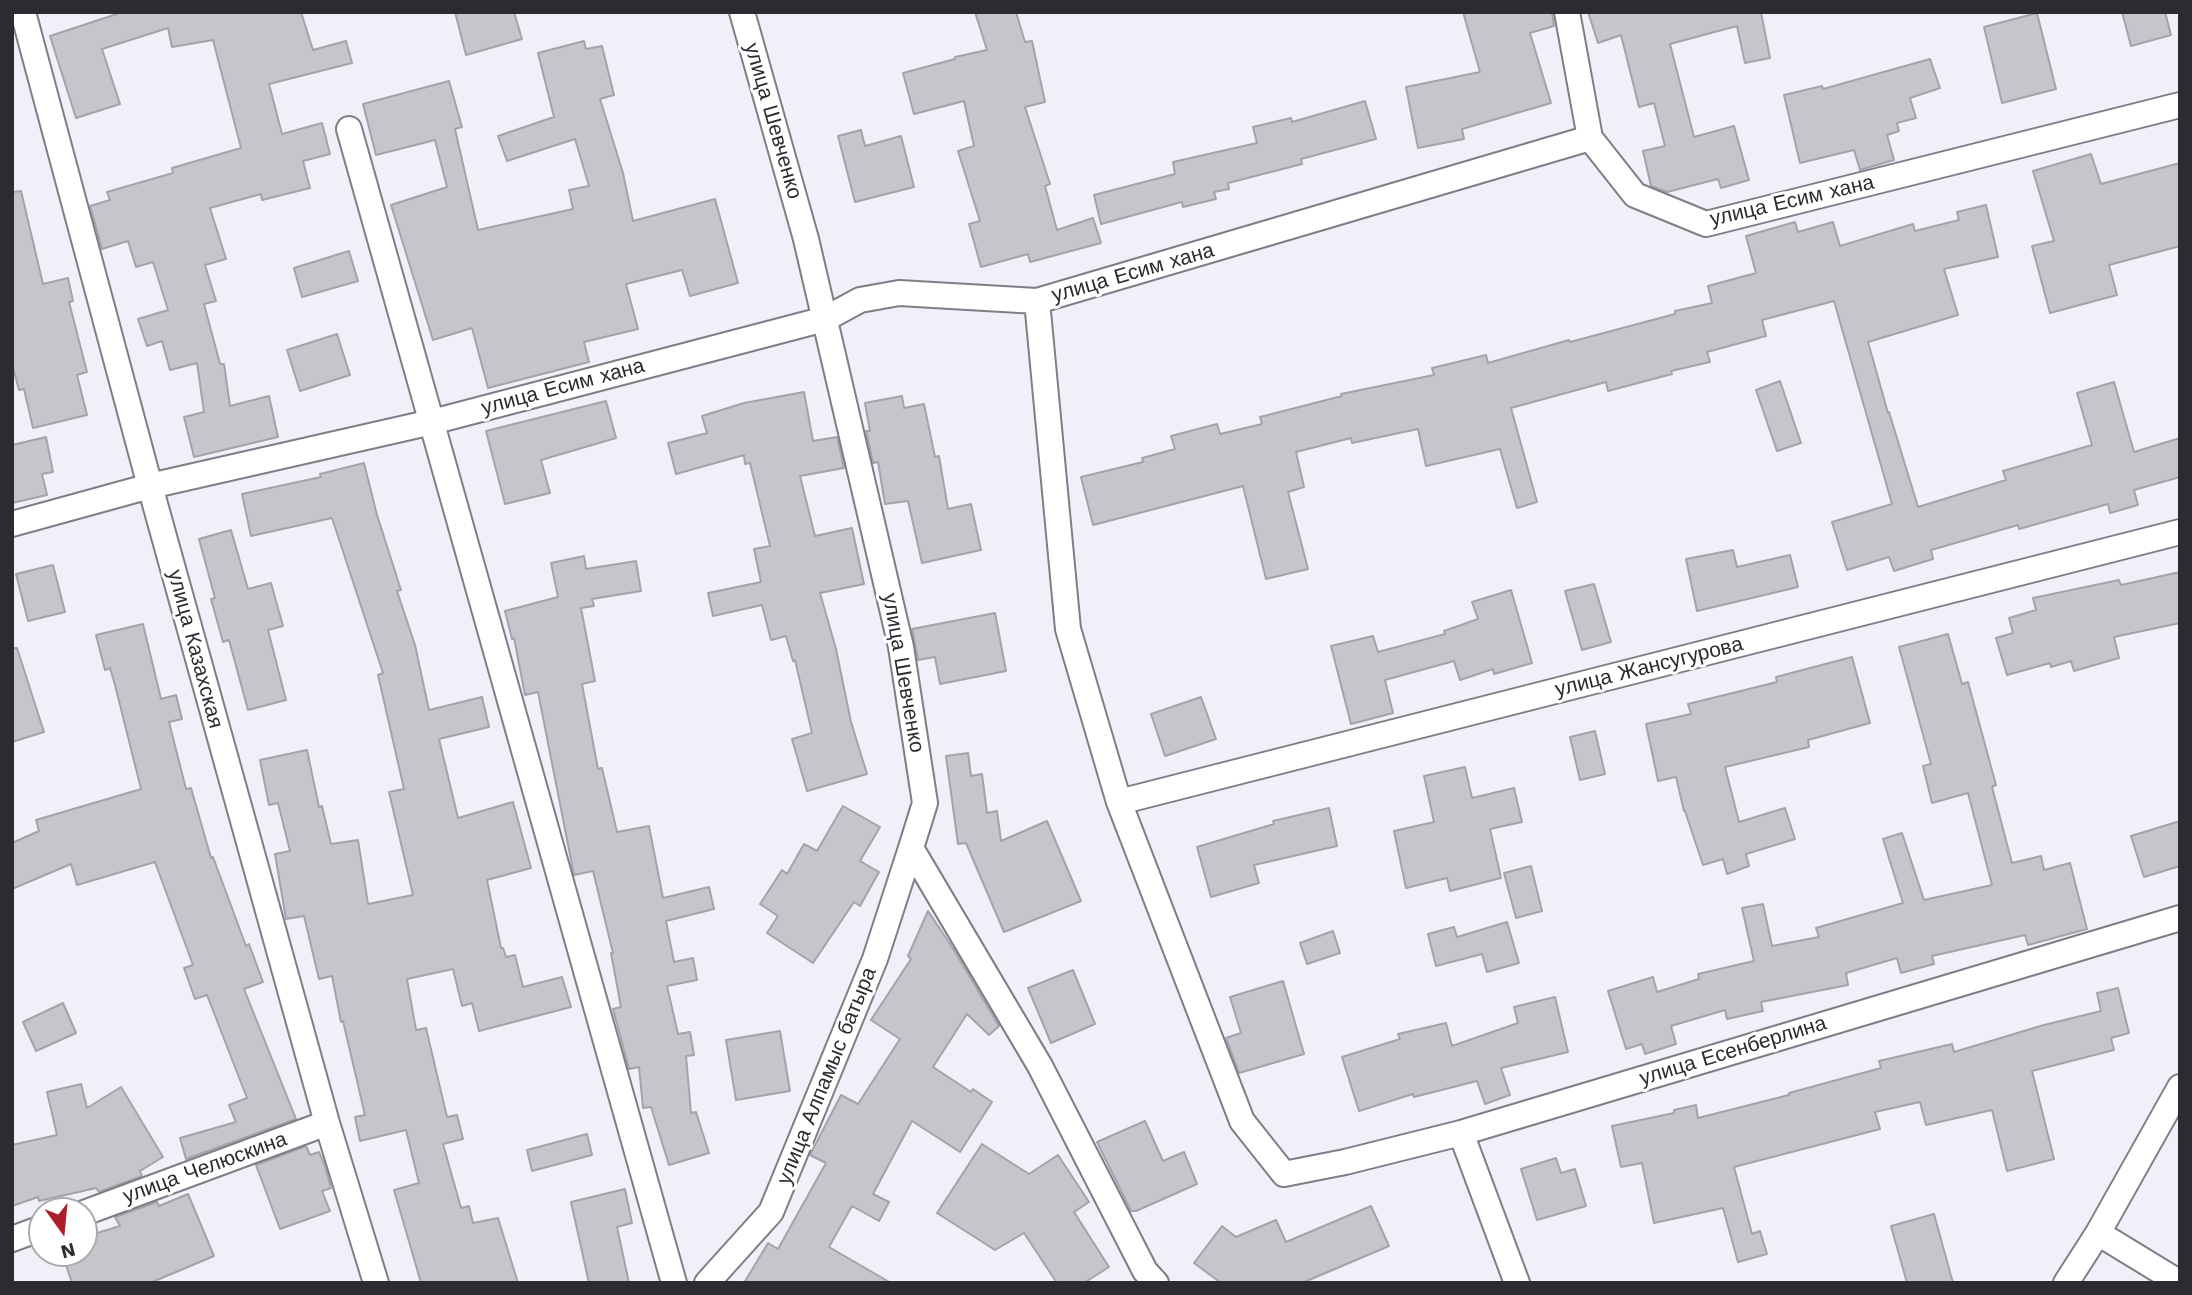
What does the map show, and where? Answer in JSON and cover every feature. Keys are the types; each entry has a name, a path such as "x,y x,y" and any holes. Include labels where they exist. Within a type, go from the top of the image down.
{"street":[{"name":"улица Казахская","path":"23,12 150,486 327,1123 376,1283"},
{"name":"улица Шевченко","path":"742,12 806,239 901,647 925,803 911,848"},
{"path":"1567,12 1590,138"},
{"name":"улица Есим хана","path":"12,524 150,486 432,422 825,319 860,300 899,293 1037,301 1590,138 1635,195 1706,224 2180,105"},
{"path":"349,129 674,1283"},
{"path":"1037,301 1068,629 1119,802"},
{"name":"улица Жансугурова","path":"1119,802 2180,532"},
{"name":"улица Есенберлина","path":"1119,802 1242,1121 1284,1174 1461,1133 2180,918"},
{"path":"911,848 1040,1066 1145,1270 1156,1283"},
{"name":"улица Алпамыс батыра","path":"707,1283 771,1212 875,958 911,848"},
{"path":"2066,1283 2098,1233 2180,1087"},
{"name":"улица Челюскина","path":"98,1208 327,1123"},
{"path":"1461,1133 1517,1283"},
{"path":"2098,1233 2180,1283"}],"building":[{"path":"123,12 301,12 313,50 346,41 352,63 269,84 282,134 322,123 330,154 303,161 310,188 262,200 261,194 210,208 226,259 205,265 216,301 204,304 220,364 224,364 230,406 269,396 278,437 194,457 184,417 204,412 197,363 170,370 162,341 147,346 138,319 168,310 153,262 136,267 128,241 102,249 90,206 110,200 107,192 173,173 172,168 241,148 213,40 172,47 168,28 102,49 120,104 76,118 50,36"},
{"path":"455,12 514,12 522,39 466,55"},
{"path":"975,12 1016,12 1025,42 1032,41 1045,102 1025,107 1050,184 1045,186 1057,230 1093,218 1101,243 1030,262 1028,254 981,267 969,224 980,221 958,151 974,146 964,101 914,114 903,73 987,50"},
{"path":"1463,12 1552,12 1554,26 1530,33 1551,103 1462,129 1464,139 1418,148 1406,87 1480,72"},
{"path":"1588,12 1761,12 1770,58 1745,63 1737,26 1670,44 1694,137 1734,126 1749,180 1721,188 1718,179 1667,192 1651,186 1643,151 1665,146 1654,103 1639,107 1621,35 1598,43"},
{"path":"2122,12 2165,12 2171,35 2131,46"},
{"path":"2037,13 2056,89 2002,103 1984,27"},
{"path":"584,41 586,49 602,46 614,95 600,99 623,173 633,221 715,199 738,283 690,296 682,270 626,284 638,329 584,342 589,362 488,388 472,328 433,340 391,205 447,187 435,140 376,155 363,104 449,81 462,127 455,129 478,230 573,209 569,190 589,186 575,139 507,161 498,136 554,117 538,53"},
{"path":"1930,59 1940,88 1910,98 1916,118 1897,123 1899,131 1887,135 1894,160 1860,170 1854,150 1800,163 1784,95 1822,86 1823,89"},
{"path":"1365,101 1376,139 1301,159 1302,164 1228,183 1229,189 1214,192 1216,199 1183,207 1182,202 1101,224 1094,195 1175,174 1173,162 1257,143 1253,127 1291,118 1292,122"},
{"path":"861,130 865,146 901,136 914,187 855,202 838,136"},
{"path":"2091,154 2101,184 2180,163 2180,246 2109,265 2117,295 2050,313 2032,246 2054,241 2033,171"},
{"path":"21,191 43,284 68,278 73,301 69,302 87,372 77,375 87,415 33,428 24,389 19,390 12,364 12,192"},
{"path":"1986,205 1998,257 1944,269 1958,315 1868,342 1918,507 2006,480 2003,471 2092,445 2077,393 2114,382 2134,452 2180,438 2180,477 2134,490 2138,505 2110,513 2108,504 2019,529 2018,525 1931,550 1933,559 1894,571 1889,557 1847,570 1832,522 1892,504 1834,301 1762,320 1766,336 1707,352 1710,362 1608,391 1606,382 1511,408 1537,502 1517,508 1500,449 1426,466 1418,429 1352,443 1351,438 1296,452 1304,487 1288,492 1308,569 1266,579 1243,486 1093,525 1081,477 1143,462 1142,458 1175,449 1171,436 1217,424 1220,434 1262,424 1260,417 1342,396 1341,394 1434,375 1432,368 1486,355 1488,363 1712,303 1708,286 1756,273 1746,236 1795,222 1798,232 1833,222 1840,246 1913,224 1915,231 1959,220 1957,212"},
{"path":"349,251 358,281 302,297 294,268"},
{"path":"337,334 350,375 300,391 287,350"},
{"path":"1780,381 1801,443 1777,451 1756,390"},
{"path":"804,392 813,441 837,437 844,468 800,476 815,536 852,528 864,584 820,593 836,649 851,722 867,774 807,791 792,739 812,733 795,660 793,661 786,636 771,640 762,605 713,616 708,593 761,582 754,549 770,546 750,463 745,464 744,455 676,474 668,443 707,433 702,416 744,403"},
{"path":"902,396 904,408 924,404 935,457 939,456 948,509 971,504 981,550 922,563 908,501 885,504 878,462 873,463 866,431 870,431 865,403"},
{"path":"606,401 616,438 541,460 550,493 505,504 486,431"},
{"path":"46,437 53,472 42,474 47,495 12,503 12,445"},
{"path":"364,463 401,590 397,591 415,645 429,710 482,697 489,727 439,739 458,818 513,802 531,868 487,880 501,948 506,957 515,955 523,987 562,977 571,1007 479,1031 472,1003 462,1006 453,969 407,979 416,1030 426,1028 447,1117 457,1115 463,1139 443,1144 461,1208 469,1206 473,1223 498,1218 518,1283 421,1283 394,1190 419,1183 406,1130 360,1141 355,1117 365,1115 332,976 319,979 304,916 286,919 275,854 290,851 278,803 269,805 260,760 307,750 319,807 322,806 331,844 358,840 368,904 413,895 389,792 404,789 378,675 383,673 332,518 251,536 242,494 321,477 320,474"},
{"path":"231,530 248,589 271,583 283,626 268,630 286,700 248,710 229,640 223,642 211,599 215,598 199,539"},
{"path":"1733,550 1737,567 1790,555 1798,587 1697,611 1686,559"},
{"path":"584,556 586,569 636,561 641,591 592,599 594,606 581,608 595,681 582,684 598,769 602,768 617,832 649,826 663,898 709,887 714,909 666,921 674,962 693,958 697,980 667,986 678,1034 690,1032 694,1055 686,1056 691,1113 696,1112 709,1153 669,1165 651,1107 643,1108 639,1067 629,1069 613,1009 621,1007 613,953 593,871 574,875 538,692 525,695 514,638 512,639 505,611 558,597 551,563"},
{"path":"53,565 65,612 28,621 16,574"},
{"path":"2180,572 2180,623 2114,637 2119,658 2074,671 2071,661 2051,667 2050,663 2007,675 1996,638 2013,633 2009,618 2036,610 2033,598 2119,580 2121,585"},
{"path":"1594,584 1611,642 1582,650 1565,591"},
{"path":"1511,590 1532,663 1494,674 1493,669 1460,680 1454,661 1385,680 1393,713 1351,724 1331,646 1373,636 1378,652 1445,634 1444,631 1478,619 1472,602"},
{"path":"995,613 1006,671 940,684 935,657 918,660 912,629"},
{"path":"143,624 161,699 176,695 182,719 169,722 186,789 191,788 211,858 213,857 246,946 249,944 263,982 244,989 296,1119 186,1159 180,1138 236,1122 229,1105 247,1098 207,995 195,999 184,968 193,965 155,862 77,885 71,864 12,889 12,843 39,831 36,820 141,789 115,685 110,668 105,670 96,635"},
{"path":"1948,634 1962,684 1968,682 1996,785 1992,787 2012,863 2041,856 2044,870 2070,863 2087,929 2028,945 2025,935 1932,956 1934,964 1901,973 1897,958 1846,973 1848,985 1761,1002 1763,1011 1727,1019 1725,1010 1671,1026 1676,1044 1645,1054 1642,1044 1626,1049 1608,991 1653,977 1657,992 1699,979 1698,974 1754,961 1742,908 1763,904 1772,946 1819,937 1816,928 1903,903 1883,839 1902,833 1924,900 1992,885 1968,793 1932,803 1923,766 1931,764 1899,647"},
{"path":"12,648 17,648 44,732 12,742"},
{"path":"1852,657 1870,723 1808,740 1809,747 1725,767 1739,822 1785,808 1795,839 1746,854 1749,866 1727,874 1723,859 1703,865 1684,811 1676,777 1658,781 1646,724 1691,714 1688,704 1777,682 1776,677"},
{"path":"1201,697 1216,739 1165,756 1151,714"},
{"path":"1595,731 1605,774 1580,780 1570,737"},
{"path":"968,753 971,776 982,774 987,813 997,811 1001,841 1047,821 1081,901 1004,932 966,843 958,844 946,756"},
{"path":"1465,767 1472,798 1514,788 1522,822 1490,829 1501,878 1450,891 1447,878 1406,888 1394,831 1434,822 1424,776"},
{"path":"843,806 880,827 860,861 879,872 860,906 854,902 813,963 767,933 778,916 760,904 782,870 787,874 804,844 817,851"},
{"path":"1329,808 1337,846 1254,865 1259,883 1211,897 1197,847 1274,824 1273,821"},
{"path":"2180,821 2180,866 2144,877 2131,836"},
{"path":"1531,866 1542,911 1516,918 1504,873"},
{"path":"928,911 999,1026 989,1035 967,1014 933,1067 971,1092 973,1089 992,1102 960,1152 912,1121 873,1194 889,1202 879,1221 852,1206 829,1247 891,1283 744,1283 768,1243 778,1249 826,1163 810,1155 841,1095 858,1104 900,1039 871,1020 911,959 908,956"},
{"path":"1507,922 1519,963 1487,972 1482,954 1436,966 1428,934 1454,927 1457,937"},
{"path":"1333,931 1340,953 1307,964 1300,943"},
{"path":"1073,970 1095,1024 1051,1043 1028,988"},
{"path":"1283,981 1304,1054 1239,1073 1226,1038 1241,1033 1230,997"},
{"path":"2118,988 2129,1033 2111,1038 2114,1050 2032,1071 2054,1159 2007,1171 1992,1110 1926,1125 1920,1102 1875,1112 1880,1129 1734,1167 1752,1234 1760,1231 1767,1254 1738,1262 1723,1208 1654,1223 1642,1163 1621,1167 1612,1126 1674,1113 1674,1110 1696,1105 1698,1118 1881,1068 1879,1061 1952,1044 1954,1052 2101,1011 2097,993"},
{"path":"1555,997 1568,1052 1501,1068 1510,1095 1485,1104 1477,1081 1414,1097 1413,1094 1359,1111 1342,1057 1400,1039 1398,1034 1446,1023 1452,1046 1518,1023 1514,1007"},
{"path":"63,1003 76,1033 36,1051 23,1022"},
{"path":"780,1031 790,1091 736,1100 726,1040"},
{"path":"81,1084 87,1108 121,1087 163,1157 140,1171 142,1176 99,1192 96,1188 57,1197 28,1197 28,1200 12,1206 12,1145 57,1135 47,1092"},
{"path":"1145,1121 1163,1161 1184,1152 1197,1184 1131,1211 1097,1142"},
{"path":"587,1134 592,1155 532,1171 527,1150"},
{"path":"982,1144 1029,1174 1058,1155 1089,1202 1074,1212 1109,1267 1084,1283 1057,1283 1024,1233 995,1250 937,1213"},
{"path":"306,1146 310,1155 319,1152 325,1166 331,1188 322,1191 330,1211 280,1229 256,1165"},
{"path":"1556,1158 1561,1173 1575,1169 1586,1206 1537,1220 1521,1169"},
{"path":"625,1189 632,1223 617,1227 629,1283 589,1283 571,1202"},
{"path":"188,1194 214,1256 150,1283 72,1283 67,1267 98,1267 98,1233 120,1226 115,1217 157,1202 159,1206"},
{"path":"1371,1206 1389,1246 1302,1283 1221,1283 1194,1263 1222,1226 1236,1237 1276,1220 1286,1242"},
{"path":"1934,1214 1953,1283 1907,1283 1891,1226"}]}
